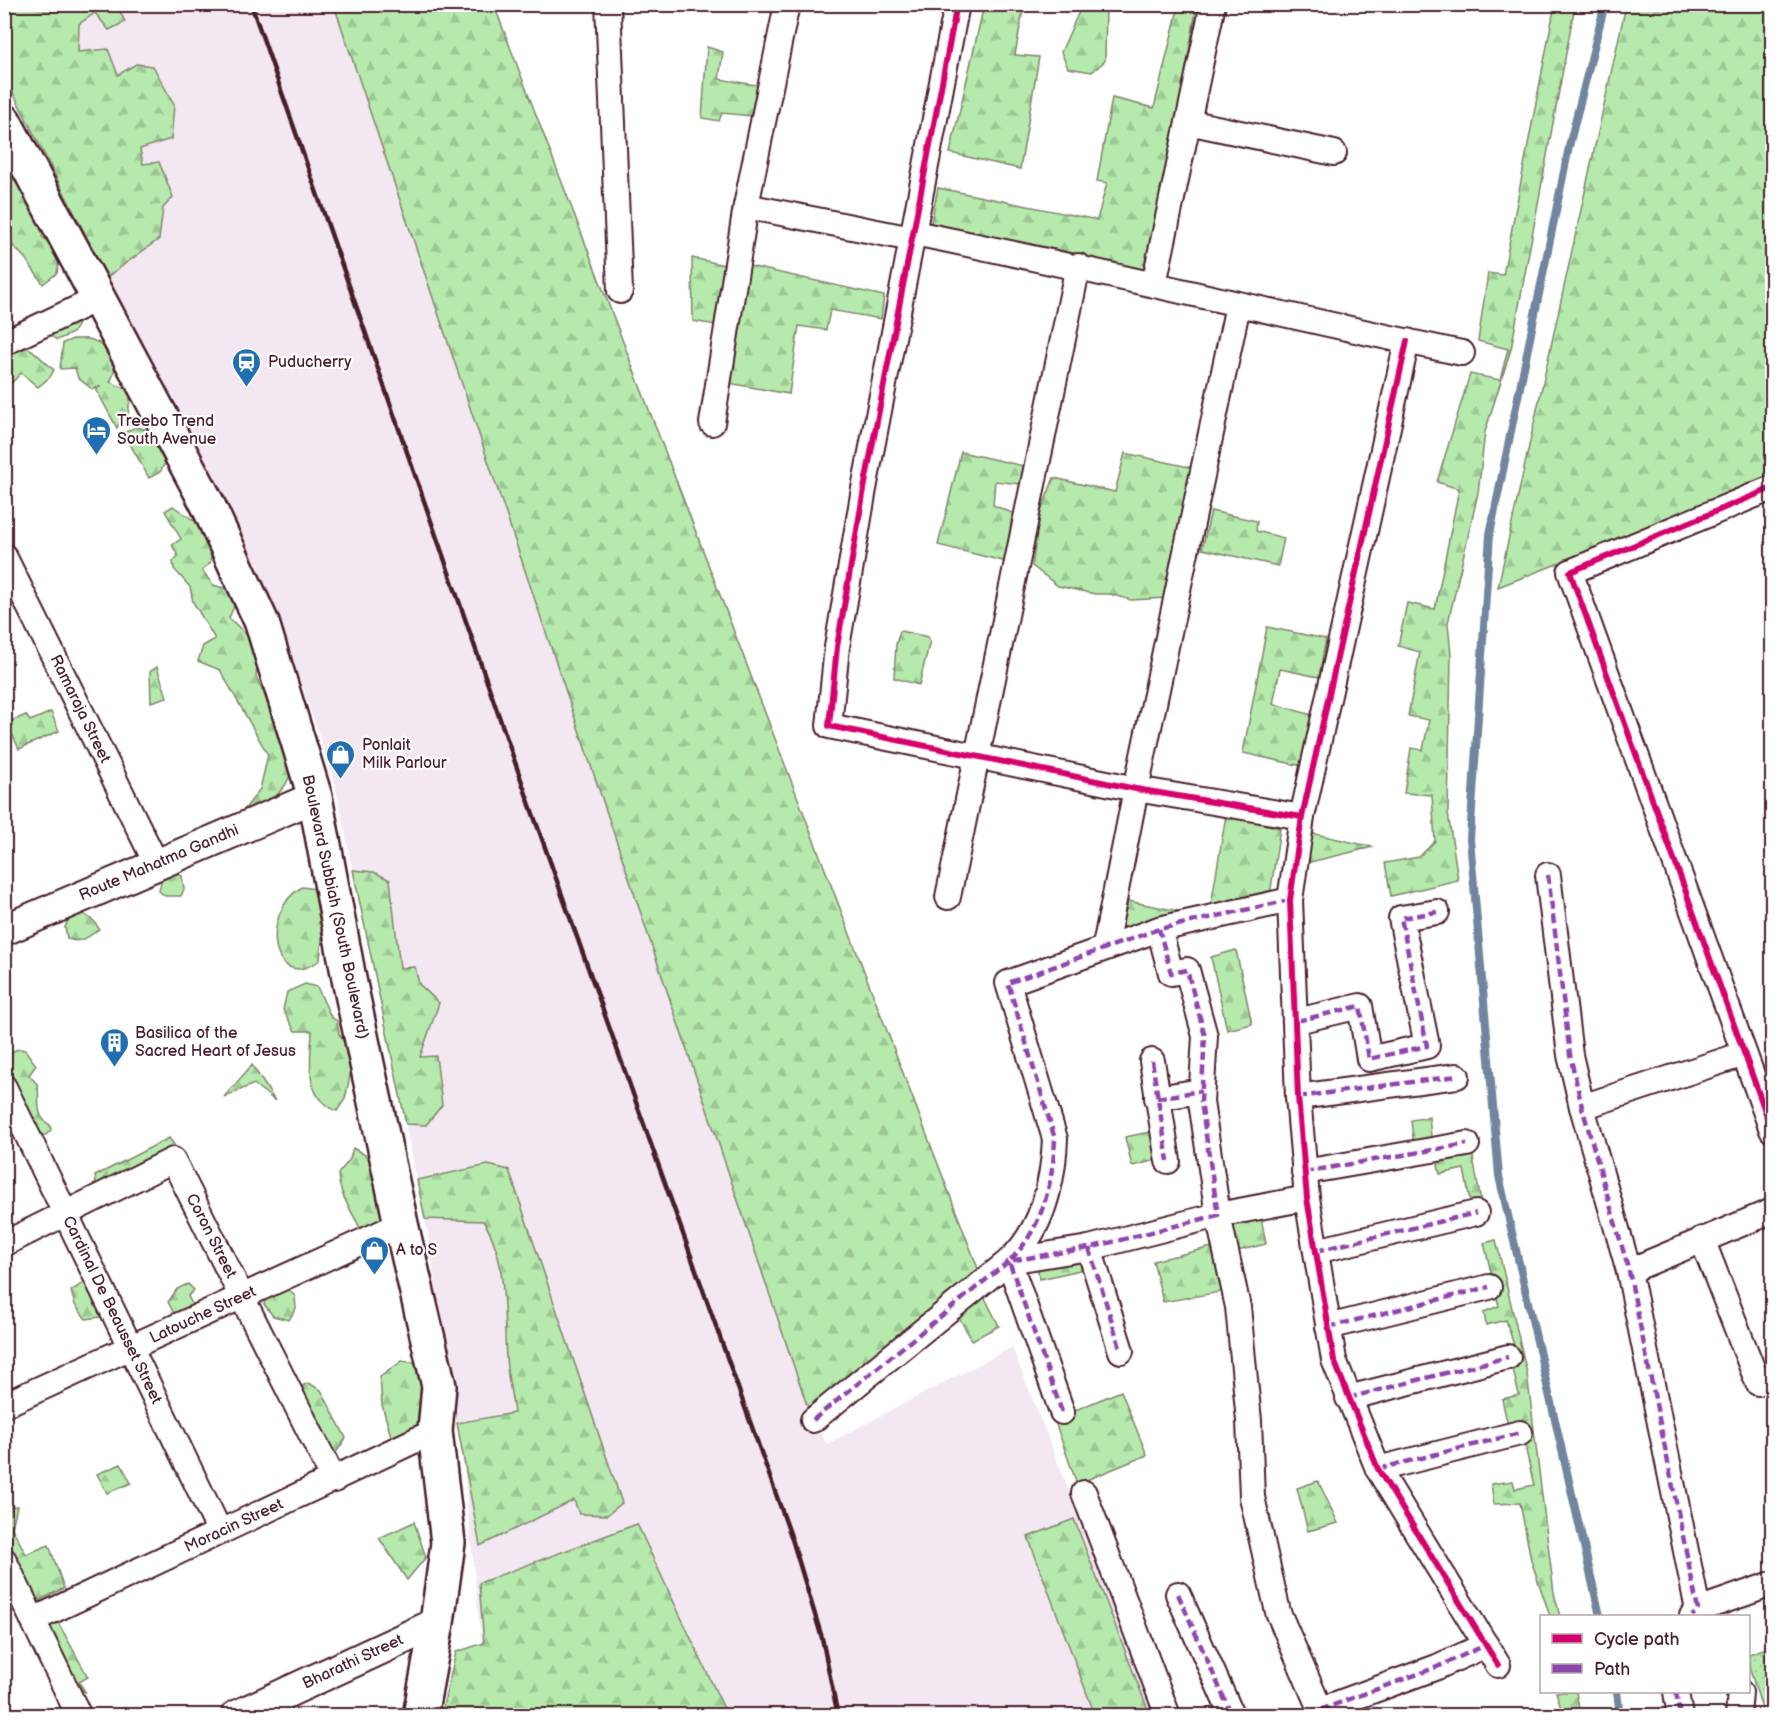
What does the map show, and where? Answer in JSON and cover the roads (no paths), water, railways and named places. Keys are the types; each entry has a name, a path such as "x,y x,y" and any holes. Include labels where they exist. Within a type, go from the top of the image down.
{"main road":[{"name":"Boulevard Subbiah (South Boulevard)","path":"4,121 207,503 262,623 315,797 350,984 400,1224 439,1386 435,1431 448,1543 437,1623 420,1716"}],"street":[{"path":"608,4 620,291"},
{"path":"712,423 746,206 787,4"},
{"path":"957,4 837,647 830,726 1136,789 1302,817"},
{"path":"1154,284 1213,4"},
{"path":"1188,122 1334,153"},
{"path":"746,206 1078,266 1238,305 1462,353"},
{"path":"948,897 1078,266"},
{"path":"4,343 97,299"},
{"path":"1105,946 1238,305"},
{"path":"1159,929 1171,973 1187,970 1205,1035 1201,1091 1218,1215 1238,1306 1249,1421 1252,1497 1278,1612 1321,1713 1437,1667 1492,1655 1378,1469 1334,1360 1307,1198 1298,1097 1297,1021 1290,900 1302,817 1407,341"},
{"path":"1773,488 1570,572 1773,1130"},
{"name":"Ramaraja Street","path":"4,556 156,863"},
{"name":"Route Mahatma Gandhi","path":"6,925 315,797"},
{"path":"1548,875 1570,1055 1582,1107 1629,1271 1695,1613 1773,1584"},
{"path":"813,1420 1010,1261 1026,1246 1038,1223 1054,1163 1055,1139 1008,983 1105,946 1159,929 1290,900"},
{"path":"1297,1021 1360,1006 1369,1059 1427,1046 1401,918 1437,912"},
{"path":"1582,1107 1744,1054"},
{"path":"1152,1061 1168,1161"},
{"path":"1298,1097 1457,1076"},
{"name":"Cardinal De Beausset Street","path":"4,1087 220,1533"},
{"path":"1157,1098 1201,1091"},
{"path":"1304,1172 1467,1144"},
{"name":"Coron Street","path":"4,1244 173,1160 334,1480"},
{"path":"1010,1261 1089,1248 1218,1215 1307,1198"},
{"path":"1629,1271 1773,1211"},
{"path":"1316,1251 1476,1213"},
{"name":"Latouche Street","path":"4,1405 400,1224"},
{"path":"1702,1239 1758,1383"},
{"path":"1089,1248 1121,1351"},
{"path":"1010,1261 1062,1412"},
{"path":"1329,1327 1489,1287"},
{"path":"1348,1398 1508,1357"},
{"name":"Moracin Street","path":"33,1620 435,1431"},
{"path":"1378,1469 1520,1432"},
{"path":"1084,1493 1168,1716"},
{"path":"4,1560 80,1716"},
{"path":"1178,1594 1232,1716"},
{"name":"Bharathi Street","path":"236,1716 437,1623"},
{"path":"1676,1693 1680,1716"},
{"path":"1738,1716 1740,1693"}],"waterway":[{"path":"1600,1615 1499,1176 1470,839 1490,534 1570,142 1605,4"},
{"path":"1617,1693 1620,1716"}],"railway":[{"path":"251,4 532,811 792,1539 822,1638 838,1716"}],"place":[{"name":"Puducherry","path":"247,388"},
{"name":"Treebo Trend South Avenue","path":"96,456"},
{"name":"Ponlait Milk Parlour","path":"341,780"},
{"name":"Basilica of the Sacred Heart of Jesus","path":"114,1068"},
{"name":"A to S","path":"375,1276"}]}
